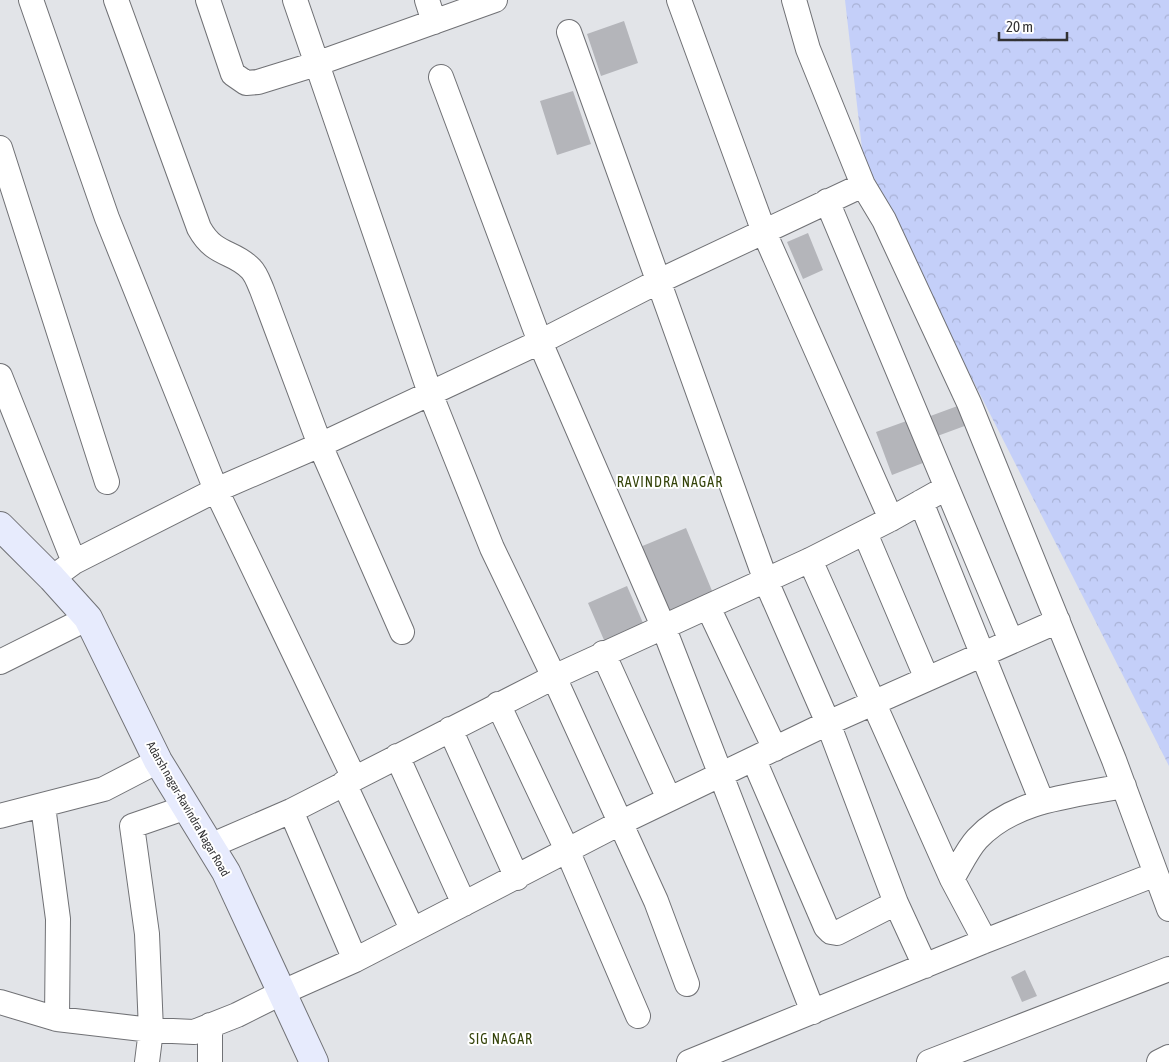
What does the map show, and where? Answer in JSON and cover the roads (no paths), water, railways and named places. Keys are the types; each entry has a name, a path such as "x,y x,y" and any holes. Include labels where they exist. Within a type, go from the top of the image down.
{"street":[{"path":"31,0 107,218 216,490 349,780 412,930"},
{"path":"116,0 199,228 206,240 217,250 243,262 252,270 262,290 320,445 402,632"},
{"path":"208,0 233,74 246,83 258,82 316,64 430,11 494,0"},
{"path":"295,0 430,393 492,548 554,677 656,901 687,984"},
{"path":"679,0 764,232 891,519"},
{"path":"794,0 808,49 862,185 884,220 941,341 1058,621 1124,786 1169,909"},
{"path":"569,32 657,282 766,581 828,723 896,903 925,966"},
{"path":"442,77 540,342 663,626 813,1012"},
{"path":"0,148 107,482"},
{"path":"52,578 74,562 216,490 320,445 540,342 657,282 862,185"},
{"path":"827,201 1010,641"},
{"path":"0,376 74,562"},
{"path":"210,846 291,812 450,728 603,653 810,560 865,533 946,488"},
{"path":"921,502 1042,802"},
{"name":"Adarsh nagar-Ravindra Nagar Road","path":"0,526 52,578 88,618 158,761 226,872 314,1062"},
{"path":"865,533 927,679"},
{"path":"810,560 952,879 985,941"},
{"path":"708,607 826,927 831,932 837,933 896,903"},
{"path":"0,662 88,618"},
{"path":"0,1002 56,1019 150,1030 194,1032 355,960 517,878 620,823 828,723 982,653 1058,621"},
{"path":"603,653 669,799"},
{"path":"498,704 567,850 638,1016"},
{"path":"450,728 517,878"},
{"path":"397,756 464,904"},
{"path":"0,816 34,805 43,806 104,789 158,761"},
{"path":"952,879 976,840 1010,813 1042,802 1124,786"},
{"path":"43,806 58,919 56,1019"},
{"path":"147,1062 150,1030 146,934 132,826 187,807"},
{"path":"291,812 355,960"},
{"path":"689,1062 985,941 1156,874"},
{"path":"929,1062 1169,969"},
{"path":"210,1026 210,1062"},
{"path":"1159,1062 1169,1057"}],"district":[{"name":"RAVINDRA NAGAR","path":"670,482"},
{"name":"SIG NAGAR","path":"501,1039"}]}
